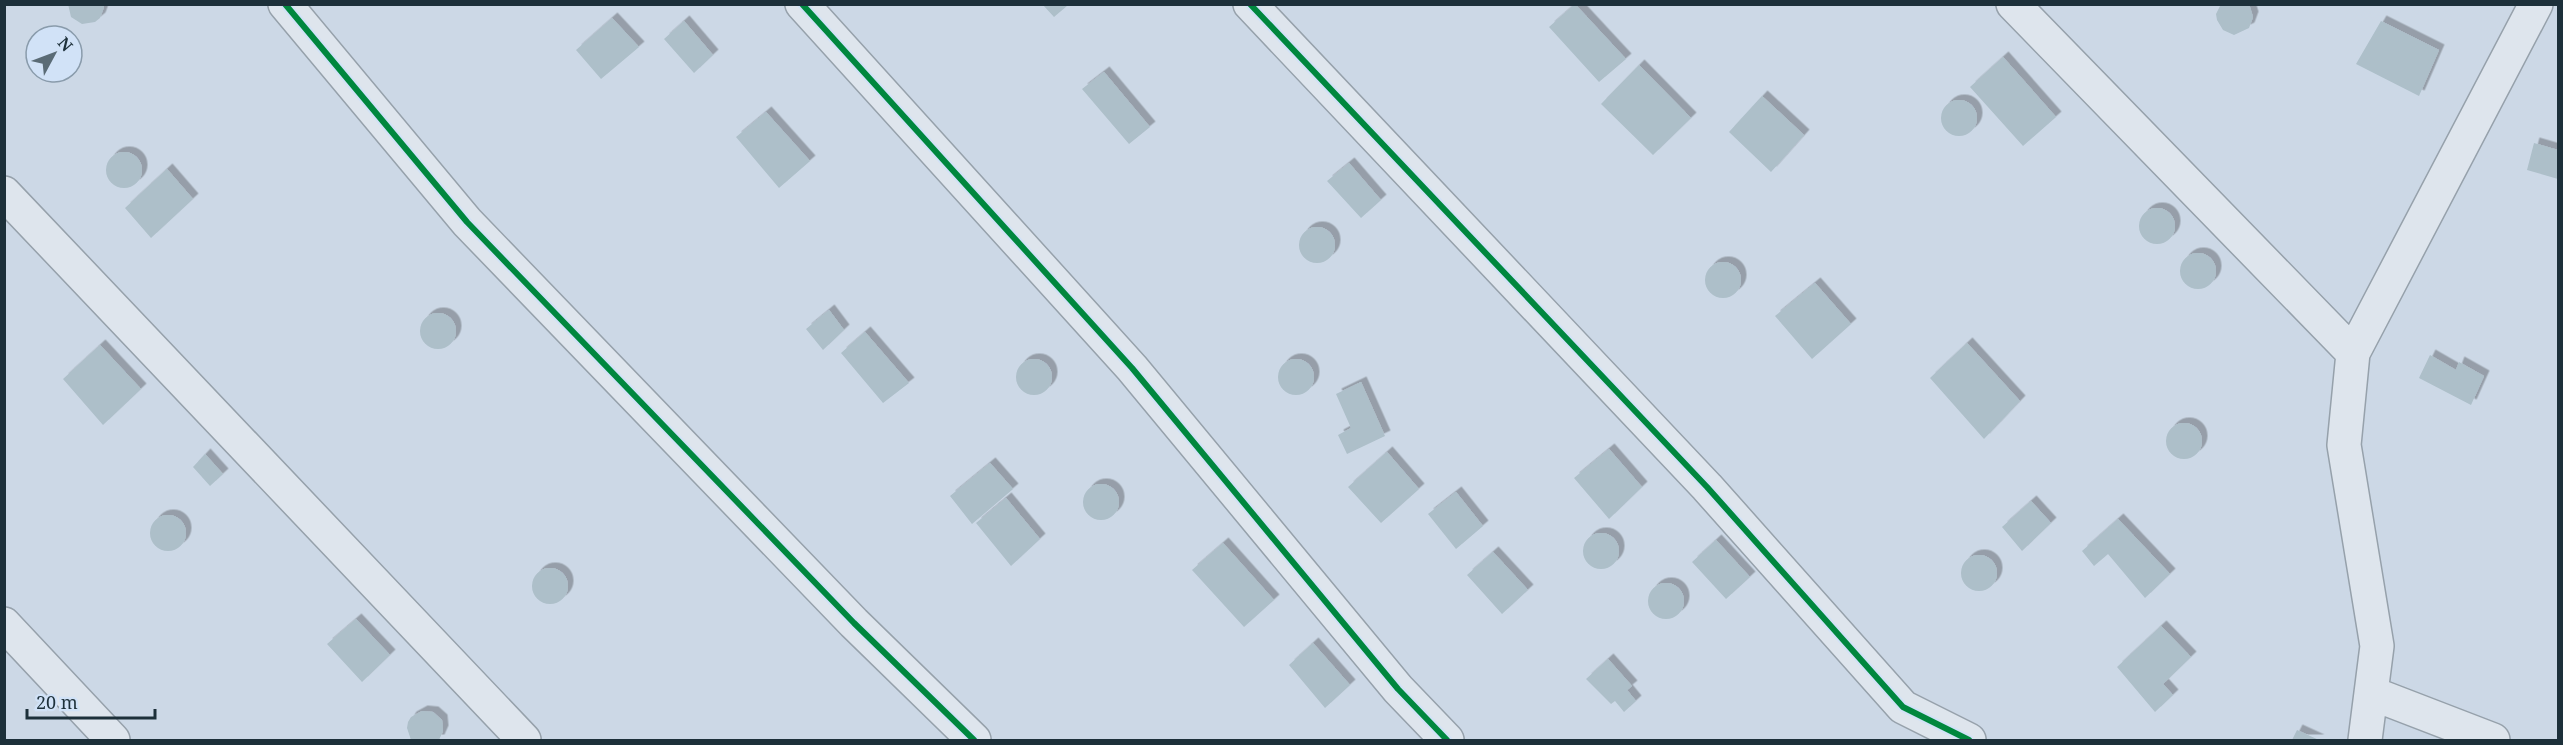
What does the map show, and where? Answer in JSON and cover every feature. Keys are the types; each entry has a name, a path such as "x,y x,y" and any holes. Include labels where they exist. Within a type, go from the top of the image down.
{"street":[{"path":"285,4 467,222 854,623 975,741"},
{"path":"802,4 1132,368 1398,689 1447,741"},
{"path":"1250,4 1707,487 1903,707 1969,741"},
{"path":"2013,4 2353,353"},
{"path":"2365,741 2377,646 2344,445 2353,353 2536,4"},
{"path":"4,193 524,741"},
{"path":"4,624 113,741"},
{"path":"2371,693 2493,741"}],"building":[{"path":"68,4 104,4 100,18 95,22 82,24 71,17"},
{"path":"1575,4 1626,59 1599,82 1549,27"},
{"path":"2221,4 2249,4 2253,17 2249,28 2234,35 2223,30 2216,14"},
{"path":"1043,5 1068,5 1054,17"},
{"path":"612,18 639,47 601,79 576,50"},
{"path":"684,21 713,55 694,73 664,39"},
{"path":"2381,21 2439,50 2419,96 2356,64"},
{"path":"2003,57 2056,117 2023,146 1970,87"},
{"path":"1639,65 1691,118 1653,155 1601,104"},
{"path":"1104,72 1150,127 1129,144 1082,89"},
{"path":"1762,96 1804,135 1771,172 1729,132"},
{"path":"1959,100 1972,105 1977,118 1972,131 1959,136 1946,131 1941,118 1946,105"},
{"path":"766,112 810,161 779,188 736,137"},
{"path":"2534,143 2558,150 2558,179 2527,170"},
{"path":"124,152 137,157 142,170 137,183 124,188 111,183 106,170 111,157"},
{"path":"1349,163 1381,200 1361,218 1327,181"},
{"path":"167,169 193,199 151,238 125,208"},
{"path":"2157,208 2170,213 2175,226 2170,239 2157,244 2144,239 2139,226 2144,213"},
{"path":"1317,227 1330,232 1335,245 1330,258 1317,263 1304,258 1299,245 1304,232"},
{"path":"2198,253 2211,258 2216,271 2211,284 2198,289 2185,284 2180,271 2185,258"},
{"path":"1723,262 1736,267 1741,280 1736,293 1723,298 1710,293 1705,280 1710,267"},
{"path":"1815,283 1851,324 1812,359 1775,316"},
{"path":"829,310 844,330 823,350 806,329"},
{"path":"438,313 451,318 456,331 451,344 438,349 425,344 420,331 425,318"},
{"path":"865,332 909,383 883,403 841,353"},
{"path":"1967,343 2020,401 1984,439 1930,378"},
{"path":"100,345 141,389 103,425 63,379"},
{"path":"2430,355 2456,370 2459,362 2484,376 2471,405 2419,378"},
{"path":"1034,359 1047,364 1052,377 1047,390 1034,395 1021,390 1016,377 1021,364"},
{"path":"1296,359 1309,364 1314,377 1309,390 1296,395 1283,390 1278,377 1283,364"},
{"path":"1361,382 1385,436 1347,454 1338,435 1351,428 1336,394"},
{"path":"2184,423 2197,428 2202,441 2197,454 2184,459 2171,454 2166,441 2171,428"},
{"path":"1609,449 1642,487 1609,519 1574,478"},
{"path":"1387,452 1419,489 1381,523 1348,487"},
{"path":"205,454 223,474 210,486 193,467"},
{"path":"990,463 1013,489 972,524 950,496"},
{"path":"1101,484 1114,489 1119,502 1114,515 1101,520 1088,515 1083,502 1088,489"},
{"path":"1456,492 1483,526 1456,549 1428,514"},
{"path":"1006,498 1040,539 1011,566 976,523"},
{"path":"2031,501 2051,523 2022,551 2002,527"},
{"path":"168,515 181,520 186,533 181,546 168,551 155,546 150,533 155,520"},
{"path":"2118,519 2170,574 2145,598 2108,554 2094,566 2082,551"},
{"path":"1601,533 1614,538 1619,551 1614,564 1601,569 1588,564 1583,551 1588,538"},
{"path":"1716,540 1750,577 1726,599 1692,562"},
{"path":"1223,543 1274,600 1244,627 1192,570"},
{"path":"1493,552 1528,590 1502,614 1467,575"},
{"path":"1979,555 1992,560 1997,573 1992,586 1979,591 1966,586 1961,573 1966,560"},
{"path":"550,568 563,573 568,586 563,599 550,604 537,599 532,586 537,573"},
{"path":"1666,583 1679,588 1684,601 1679,614 1666,619 1653,614 1648,601 1653,588"},
{"path":"356,619 390,655 362,682 327,644"},
{"path":"2161,626 2191,657 2163,684 2173,695 2155,712 2117,667"},
{"path":"1313,643 1350,685 1325,708 1289,665"},
{"path":"1608,659 1632,686 1627,690 1636,701 1624,712 1615,701 1611,704 1586,679"},
{"path":"422,711 433,712 442,720 443,731 439,740 411,740 407,728 408,722 411,717"},
{"path":"2297,730 2319,740 2292,740"}],"cycle path":[{"path":"285,4 467,222 854,623 974,740"},
{"path":"802,4 1132,368 1398,689 1447,740"},
{"path":"1250,4 1707,487 1903,707 1969,740"}]}
